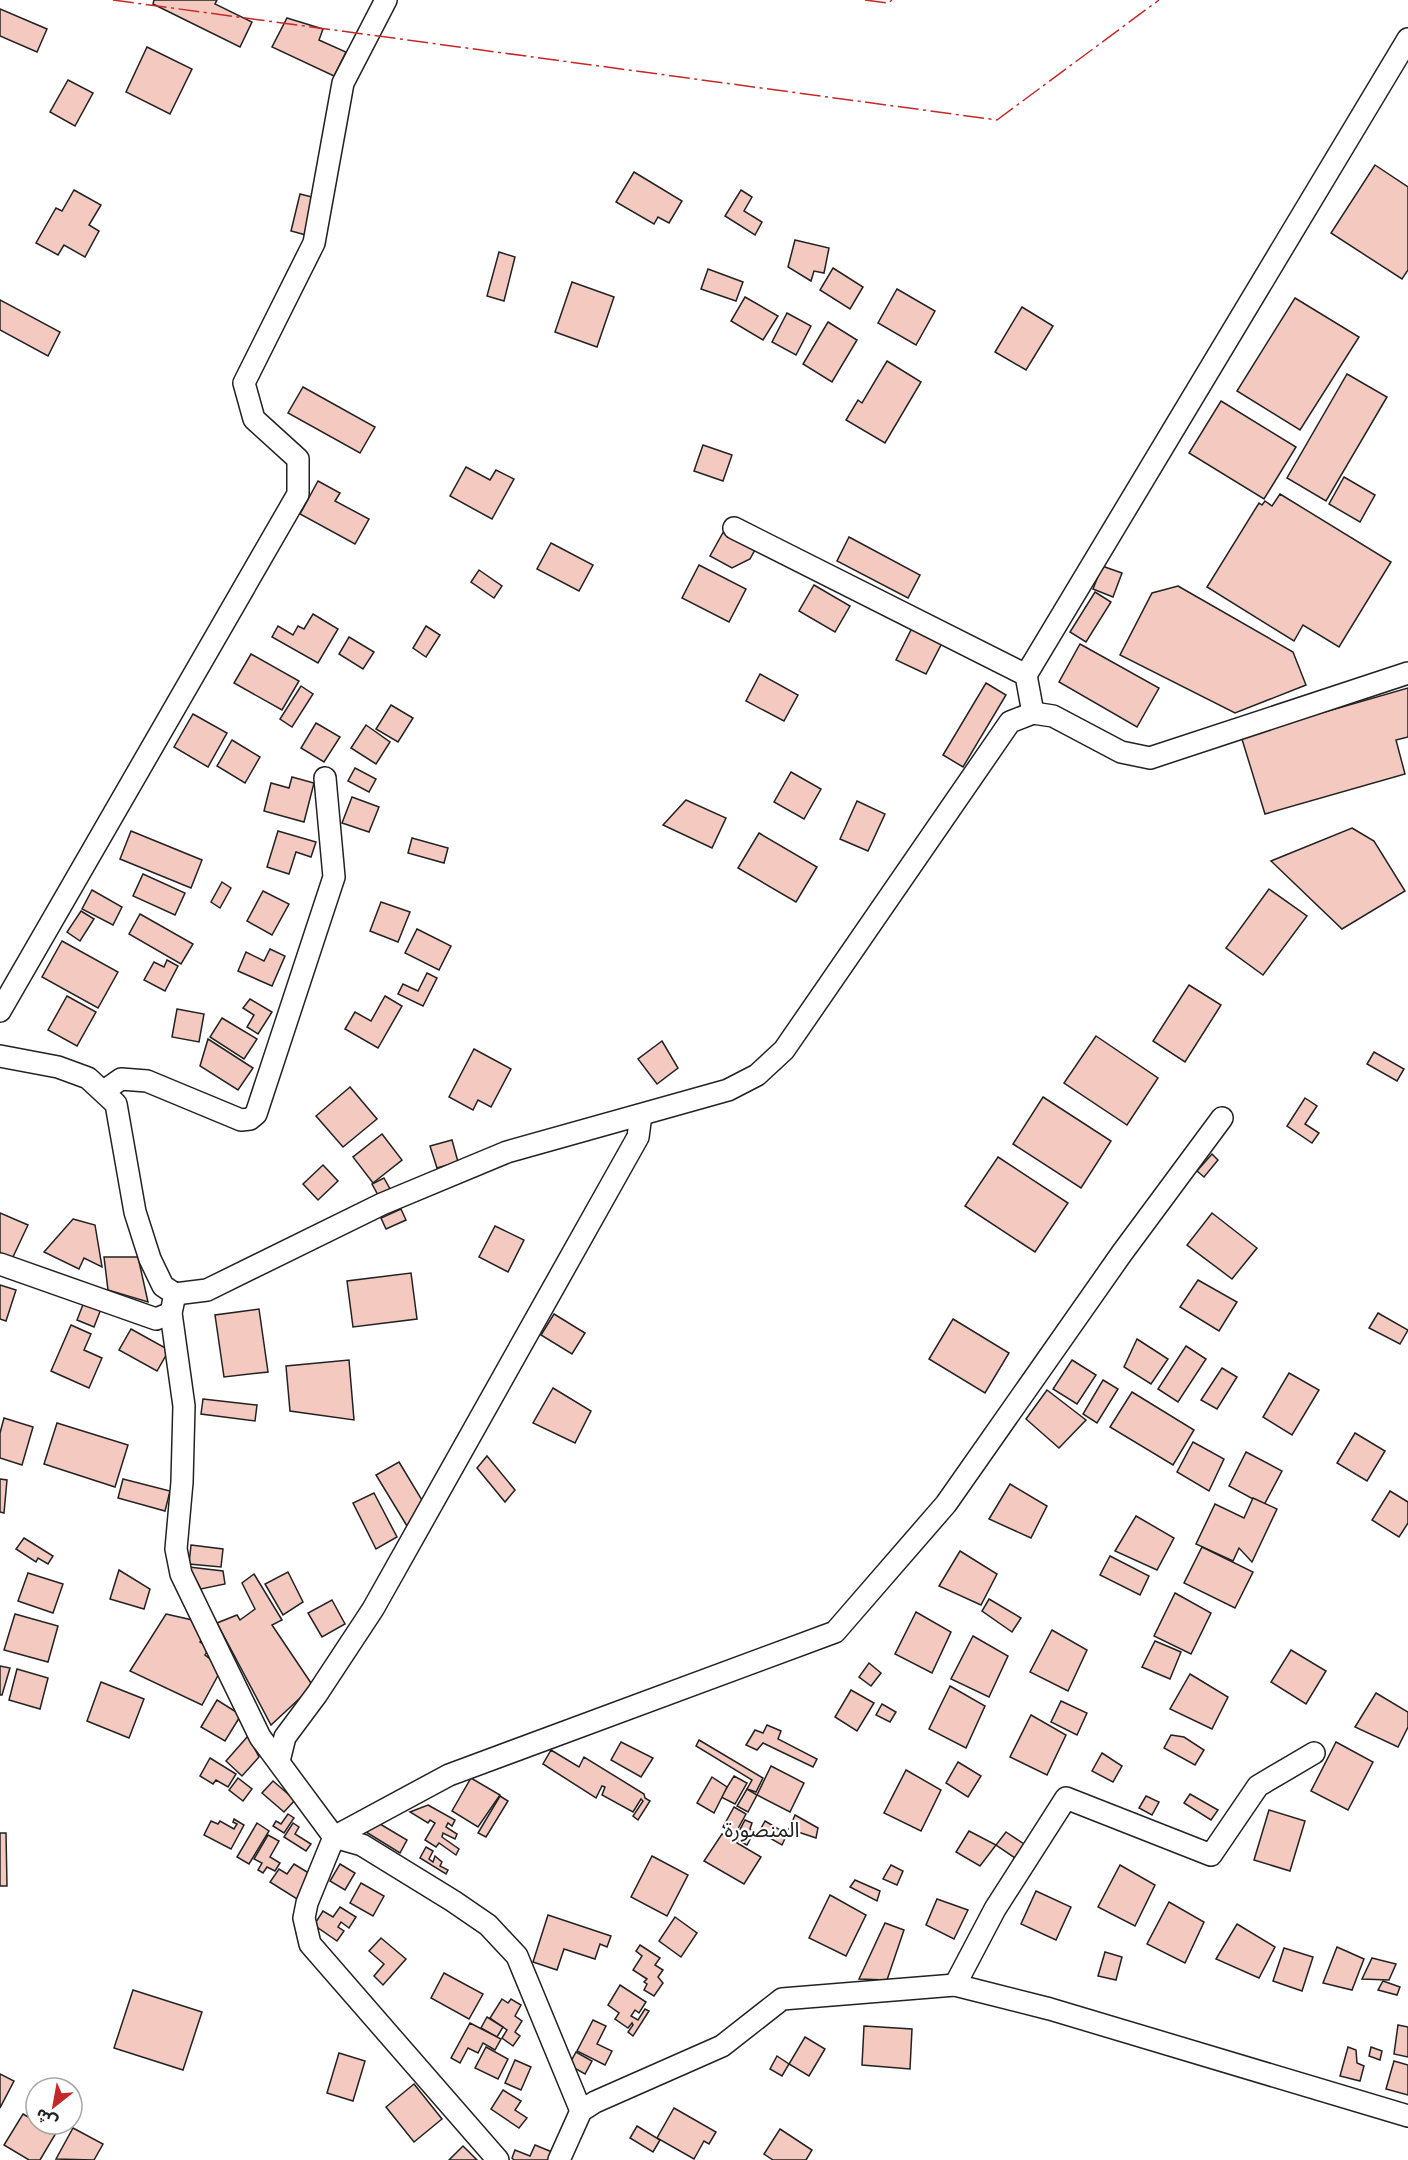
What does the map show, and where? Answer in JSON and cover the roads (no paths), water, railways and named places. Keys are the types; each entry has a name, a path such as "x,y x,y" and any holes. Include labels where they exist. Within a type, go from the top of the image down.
{"street":[{"path":"0,1011 298,494 298,459 254,419 244,382 314,243 343,83 386,0"},
{"path":"1033,713 1026,675 1408,39"},
{"path":"734,528 1026,675"},
{"path":"0,1264 156,1319 173,1304 207,1290 382,1204 507,1152 728,1090 758,1075 784,1050 1010,722 1033,713 1053,717 1121,752 1150,758 1408,673"},
{"path":"104,1091 121,1079 147,1081 241,1120 250,1119 256,1114 334,877 325,778"},
{"path":"0,1056 57,1068 88,1078 116,1104 135,1212 150,1260 173,1304 184,1406 182,1482 176,1549 181,1574 260,1737 334,1837 362,1845 453,1900 488,1925 517,1956 581,2111"},
{"path":"279,1761 285,1737 324,1685 401,1559 638,1137 641,1115"},
{"path":"498,2160 310,1944 304,1918 307,1903 334,1837 449,1775 835,1632 946,1504 1061,1344 1122,1253 1222,1118"},
{"path":"955,1985 995,1909 1066,1798 1211,1855 1258,1785 1314,1753"},
{"path":"560,2160 581,2111 595,2102 722,2046 782,1999 955,1985 1050,2009 1408,2116"}],"district":[{"name":"المنصورة","path":"762,1830"}]}
